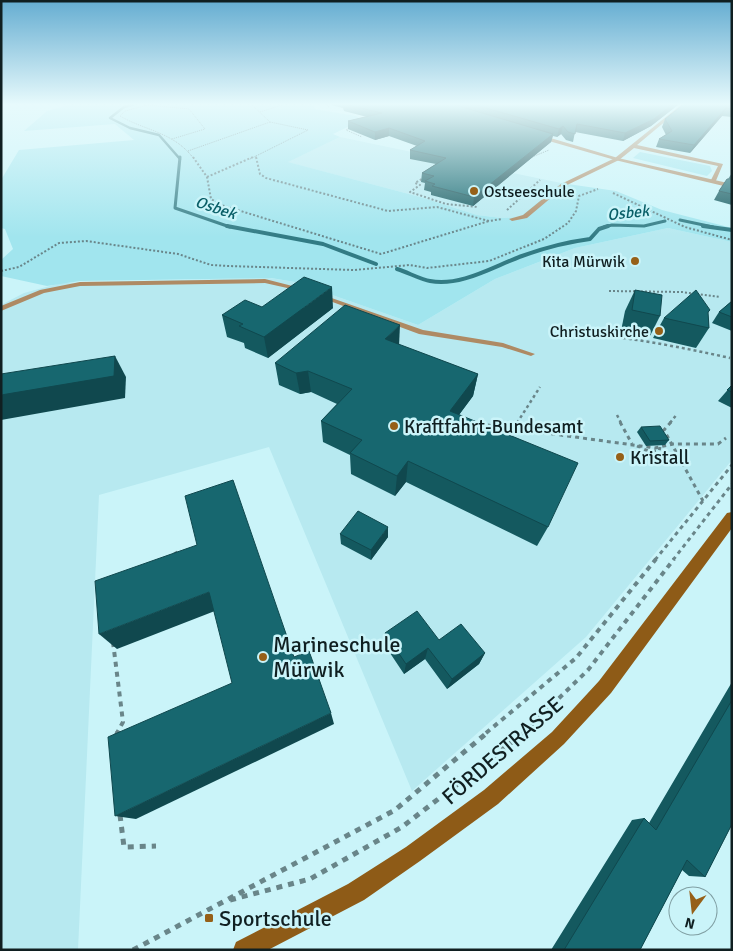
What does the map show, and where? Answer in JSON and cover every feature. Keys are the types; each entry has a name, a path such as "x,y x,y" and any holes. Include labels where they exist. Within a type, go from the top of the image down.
{"main road":[{"name":"FÖRDESTRASSE","path":"244,950 356,892 421,848 491,797 514,777 558,738 605,687 732,518"}],"street":[{"path":"581,148 617,159 732,186"},
{"path":"512,219 525,217 563,185 617,159 631,148"},
{"path":"646,148 718,163 722,166 713,182"}],"lane":[{"path":"1,309 42,290 80,284 265,281 289,285 422,332 503,345 531,354"}],"path":[{"path":"184,148 207,177 211,199 214,202 375,253 387,253 489,221 512,219"},
{"path":"188,151 195,148"},
{"path":"207,177 273,148"},
{"path":"530,158 555,148"},
{"path":"256,156 260,174 266,178 388,211 446,208 489,221"},
{"path":"428,175 415,183 420,185 410,192 446,204 478,207"},
{"path":"505,211 540,180"},
{"path":"1,271 19,267 59,243 86,241 178,254 211,265 354,270 410,264 427,268 457,266 489,261 544,239 568,223 576,212 579,196 598,189"},
{"path":"496,192 522,196"},
{"path":"613,193 679,227 709,236 732,240"},
{"path":"609,291 682,292 720,297"},
{"path":"582,330 589,328 622,338 640,339 730,358"},
{"path":"514,428 540,387"},
{"path":"677,414 664,430 703,500"},
{"path":"618,415 632,444"},
{"path":"472,423 632,444 648,451 659,451 660,447 673,444 718,444 726,438"},
{"path":"133,950 395,810 576,658 732,465"},
{"path":"224,901 310,878 385,837 402,827 529,729 588,670 732,484"},
{"path":"164,558 181,550"},
{"path":"111,746 124,722 112,636"},
{"path":"119,810 124,847 156,846"}],"shaded area":[{"path":"38,148 316,148 288,162 424,198 477,215 502,218 520,217 561,183 616,191 662,210 732,228 732,242 668,228 575,248 495,279 418,325 295,282 271,278 80,281 47,286 1,276 1,260 13,249 5,229 1,228 1,180 19,150"},
{"name":"Ostseeschule","path":"316,148 395,148 561,183 520,217 502,218 477,215 424,198 287,162"},
{"path":"640,152 710,166 712,171 707,176 633,158"},
{"path":"668,228 732,242 732,460 586,637 412,791 269,447 99,495 78,950 1,950 1,305 24,293 61,283 270,278 295,282 418,325 495,279 575,248"}],"building":[{"path":"413,148 535,148 474,197 432,186 435,184 425,181 434,176 422,173 446,158 410,150"},
{"path":"727,179 732,179 732,194 719,191"},
{"path":"304,277 332,287 264,337 239,326 243,324 222,315 245,300 262,307"},
{"path":"635,290 662,295 660,316 632,310"},
{"path":"696,290 710,310 708,312 709,328 664,318"},
{"path":"732,301 732,317 719,312"},
{"name":"Kraftfahrt-Bundesamt","path":"345,305 400,325 385,339 478,374 450,411 578,463 548,527 408,461 397,476 350,453 362,440 321,421 352,389 308,371 296,373 275,363"},
{"path":"115,356 114,376 1,395 1,374"},
{"path":"732,385 732,392 727,390"},
{"path":"660,426 669,440 650,441 641,427"},
{"name":"Marineschule Mürwik","path":"233,480 294,657 309,651 331,713 115,816 108,737 232,683 209,592 99,634 95,581 197,545 185,496"},
{"path":"358,511 388,527 371,550 340,534"},
{"path":"417,611 439,640 461,624 485,653 452,679 428,648 406,664 385,633"},
{"path":"732,700 732,824 705,877 687,860 673,886 668,886 668,896 640,950 564,950 644,818 656,830"}],"waterway":[{"name":"Osbek","path":"171,148 180,159"},
{"name":"Osbek","path":"180,159 175,208 227,226"},
{"name":"Osbek","path":"680,220 713,227"},
{"name":"Osbek","path":"608,226 644,226 665,221"},
{"name":"Osbek","path":"227,226 323,244 376,264"},
{"name":"Osbek","path":"397,269 427,280 454,281 539,250 590,239 599,229 608,226"},
{"name":"Osbek","path":"604,227 608,226"},
{"name":"Osbek","path":"703,226 732,230"}],"place":[{"name":"Ostseeschule","path":"474,191"},
{"name":"Kita Mürwik","path":"635,261"},
{"name":"Christuskirche","path":"659,331"},
{"name":"Kraftfahrt-Bundesamt","path":"394,426"},
{"name":"Kristall","path":"620,457"},
{"name":"Marineschule Mürwik","path":"263,657"},
{"name":"Sportschule","path":"209,918"}]}
